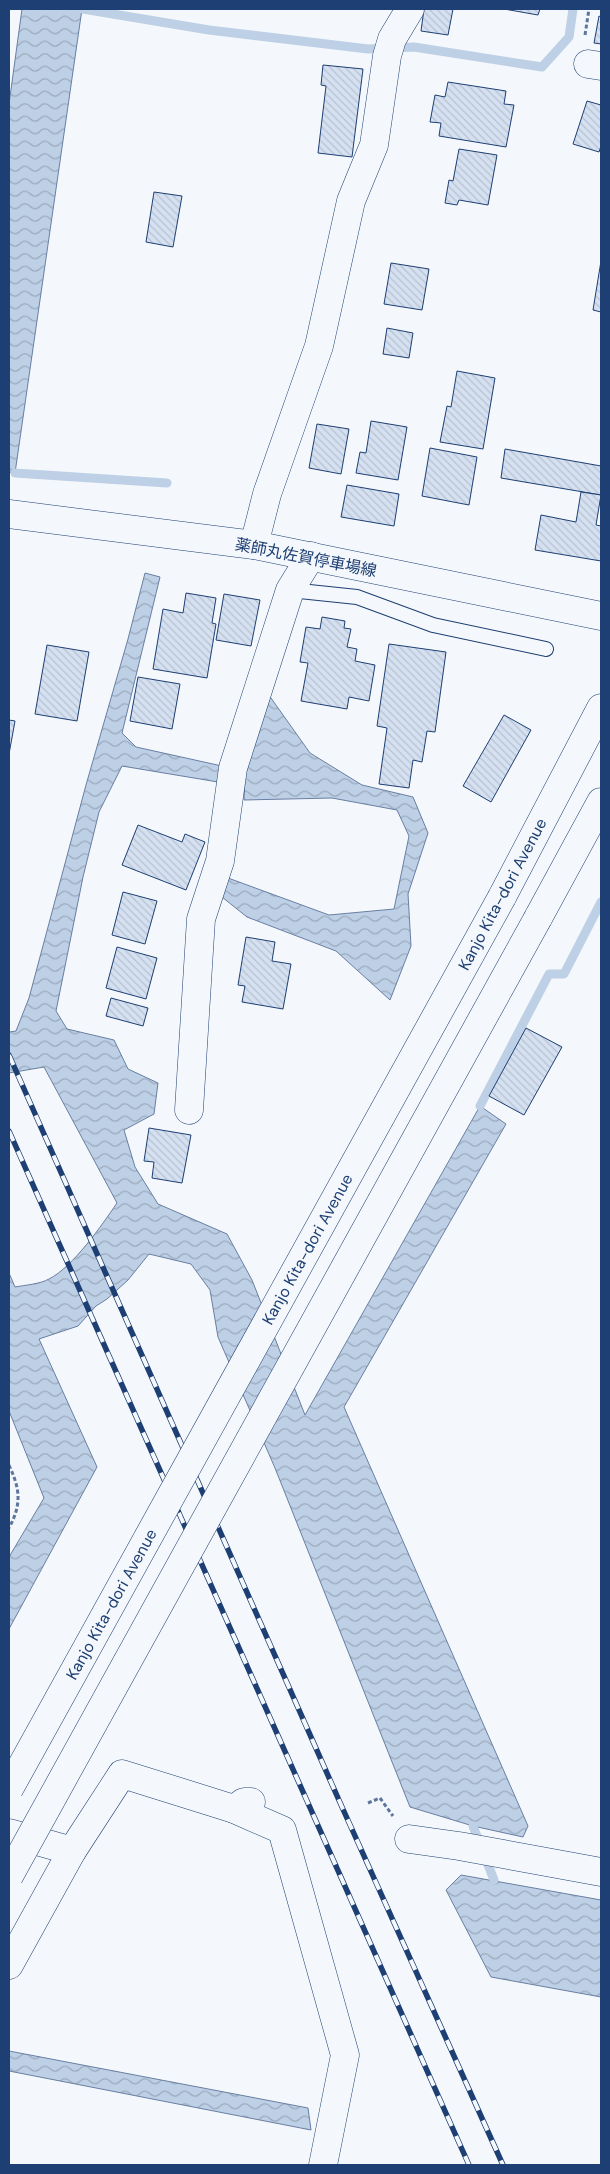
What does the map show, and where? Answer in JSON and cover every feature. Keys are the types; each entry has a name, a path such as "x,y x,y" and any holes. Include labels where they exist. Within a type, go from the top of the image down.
{"main road":[{"path":"254,545 267,494 319,346 351,200 374,145 390,48 410,9"},
{"name":"薬師丸佐賀停車場線","path":"9,514 254,545 601,616"},
{"path":"189,1110 201,919 220,860 233,768 290,590 311,556"},
{"name":"Kanjo Kita-dori Avenue","path":"9,1789 502,897 601,708"},
{"path":"9,1876 601,802"},
{"path":"9,1965 72,1851 122,1774 234,1809 282,1830 345,2055 323,2165"},
{"path":"234,1809 244,1802 268,1804"},
{"path":"9,1833 72,1851"},
{"path":"409,1839 459,1846 601,1872"}],"lane":[{"path":"290,590 357,597 433,625 546,649"}],"path":[{"path":"9,1464 18,1486 16,1515 9,1528"}],"water":[{"path":"22,9 82,9 15,473 9,472 9,104"},
{"path":"145,573 160,577 122,733 136,747 222,766 218,782 122,766 99,812 83,877 56,1011 67,1029 114,1040 128,1069 158,1083 154,1114 124,1130 135,1167 158,1204 227,1234 252,1280 305,1415 480,1106 506,1124 344,1407 528,1826 523,1837 473,1826 410,1807 275,1468 218,1337 210,1290 191,1264 149,1254 128,1280 107,1299 96,1306 78,1326 39,1339 97,1467 9,1629 9,1557 44,1498 9,1411 9,1273 15,1287 49,1279 68,1265 86,1245 117,1203 44,1067 9,1073 9,1032 16,1031 29,998"},
{"path":"266,691 310,753 362,785 413,797 428,833 408,894 411,946 390,1000 336,951 247,917 222,897 228,878 329,915 394,909 409,836 397,810 332,798 244,800 245,777"},
{"path":"461,1875 601,1900 601,1997 491,1977 446,1890"},
{"path":"9,2051 308,2108 311,2130 9,2071"}],"building":[{"path":"424,9 453,9 448,35 421,31"},
{"path":"504,9 540,9 538,15"},
{"path":"599,16 601,17 601,44 594,43"},
{"path":"323,65 363,69 352,157 318,153 326,86 321,85"},
{"path":"448,82 506,91 504,104 514,105 506,147 439,136 441,123 430,122 435,95 445,97"},
{"path":"587,101 601,105 601,146 599,152 573,144"},
{"path":"459,149 497,155 488,205 459,200 457,205 445,203 449,180 453,181"},
{"path":"154,192 182,196 173,247 146,242"},
{"path":"601,261 601,312 593,310"},
{"path":"391,263 429,269 422,310 384,304"},
{"path":"387,328 413,333 409,358 383,354"},
{"path":"457,371 495,378 483,449 440,442 447,406 451,407"},
{"path":"371,421 407,427 398,480 356,473 360,452 366,453"},
{"path":"317,424 349,429 341,474 309,468"},
{"path":"430,448 477,457 469,505 422,496"},
{"path":"505,449 601,466 601,495 501,478"},
{"path":"347,485 399,494 394,526 341,517"},
{"path":"581,492 601,495 596,525 601,526 601,561 535,550 541,515 576,522"},
{"path":"186,593 216,598 212,623 216,624 207,678 153,669 163,609 183,613"},
{"path":"224,594 260,600 251,646 216,640"},
{"path":"322,617 345,621 344,628 351,629 347,647 357,649 355,661 375,665 369,701 349,697 347,709 301,701 308,663 300,662 306,627 320,629"},
{"path":"389,644 446,652 435,732 427,731 422,762 413,760 409,788 379,784 387,728 377,726"},
{"path":"47,645 89,652 77,721 35,714"},
{"path":"138,677 180,684 172,729 130,721"},
{"path":"504,715 531,730 491,802 463,786"},
{"path":"9,720 15,721 9,754"},
{"path":"138,825 182,842 185,834 205,842 186,890 122,865"},
{"path":"123,892 157,901 145,944 112,935"},
{"path":"246,937 275,942 272,961 291,964 283,1009 242,1002 245,986 238,985"},
{"path":"117,947 157,958 146,999 106,988"},
{"path":"111,998 148,1008 143,1026 106,1016"},
{"path":"526,1028 562,1047 524,1115 489,1096"},
{"path":"149,1128 191,1135 182,1183 152,1178 154,1162 144,1161"}],"waterway":[{"path":"83,9 209,30 368,49 414,47 542,67 569,37 573,9"},
{"path":"15,473 167,483"},
{"path":"480,1106 549,974 564,974 601,902"},
{"path":"473,1826 494,1880"}],"railway":[{"path":"9,1055 342,1807 503,2165"},
{"path":"9,1131 469,2165"}]}
